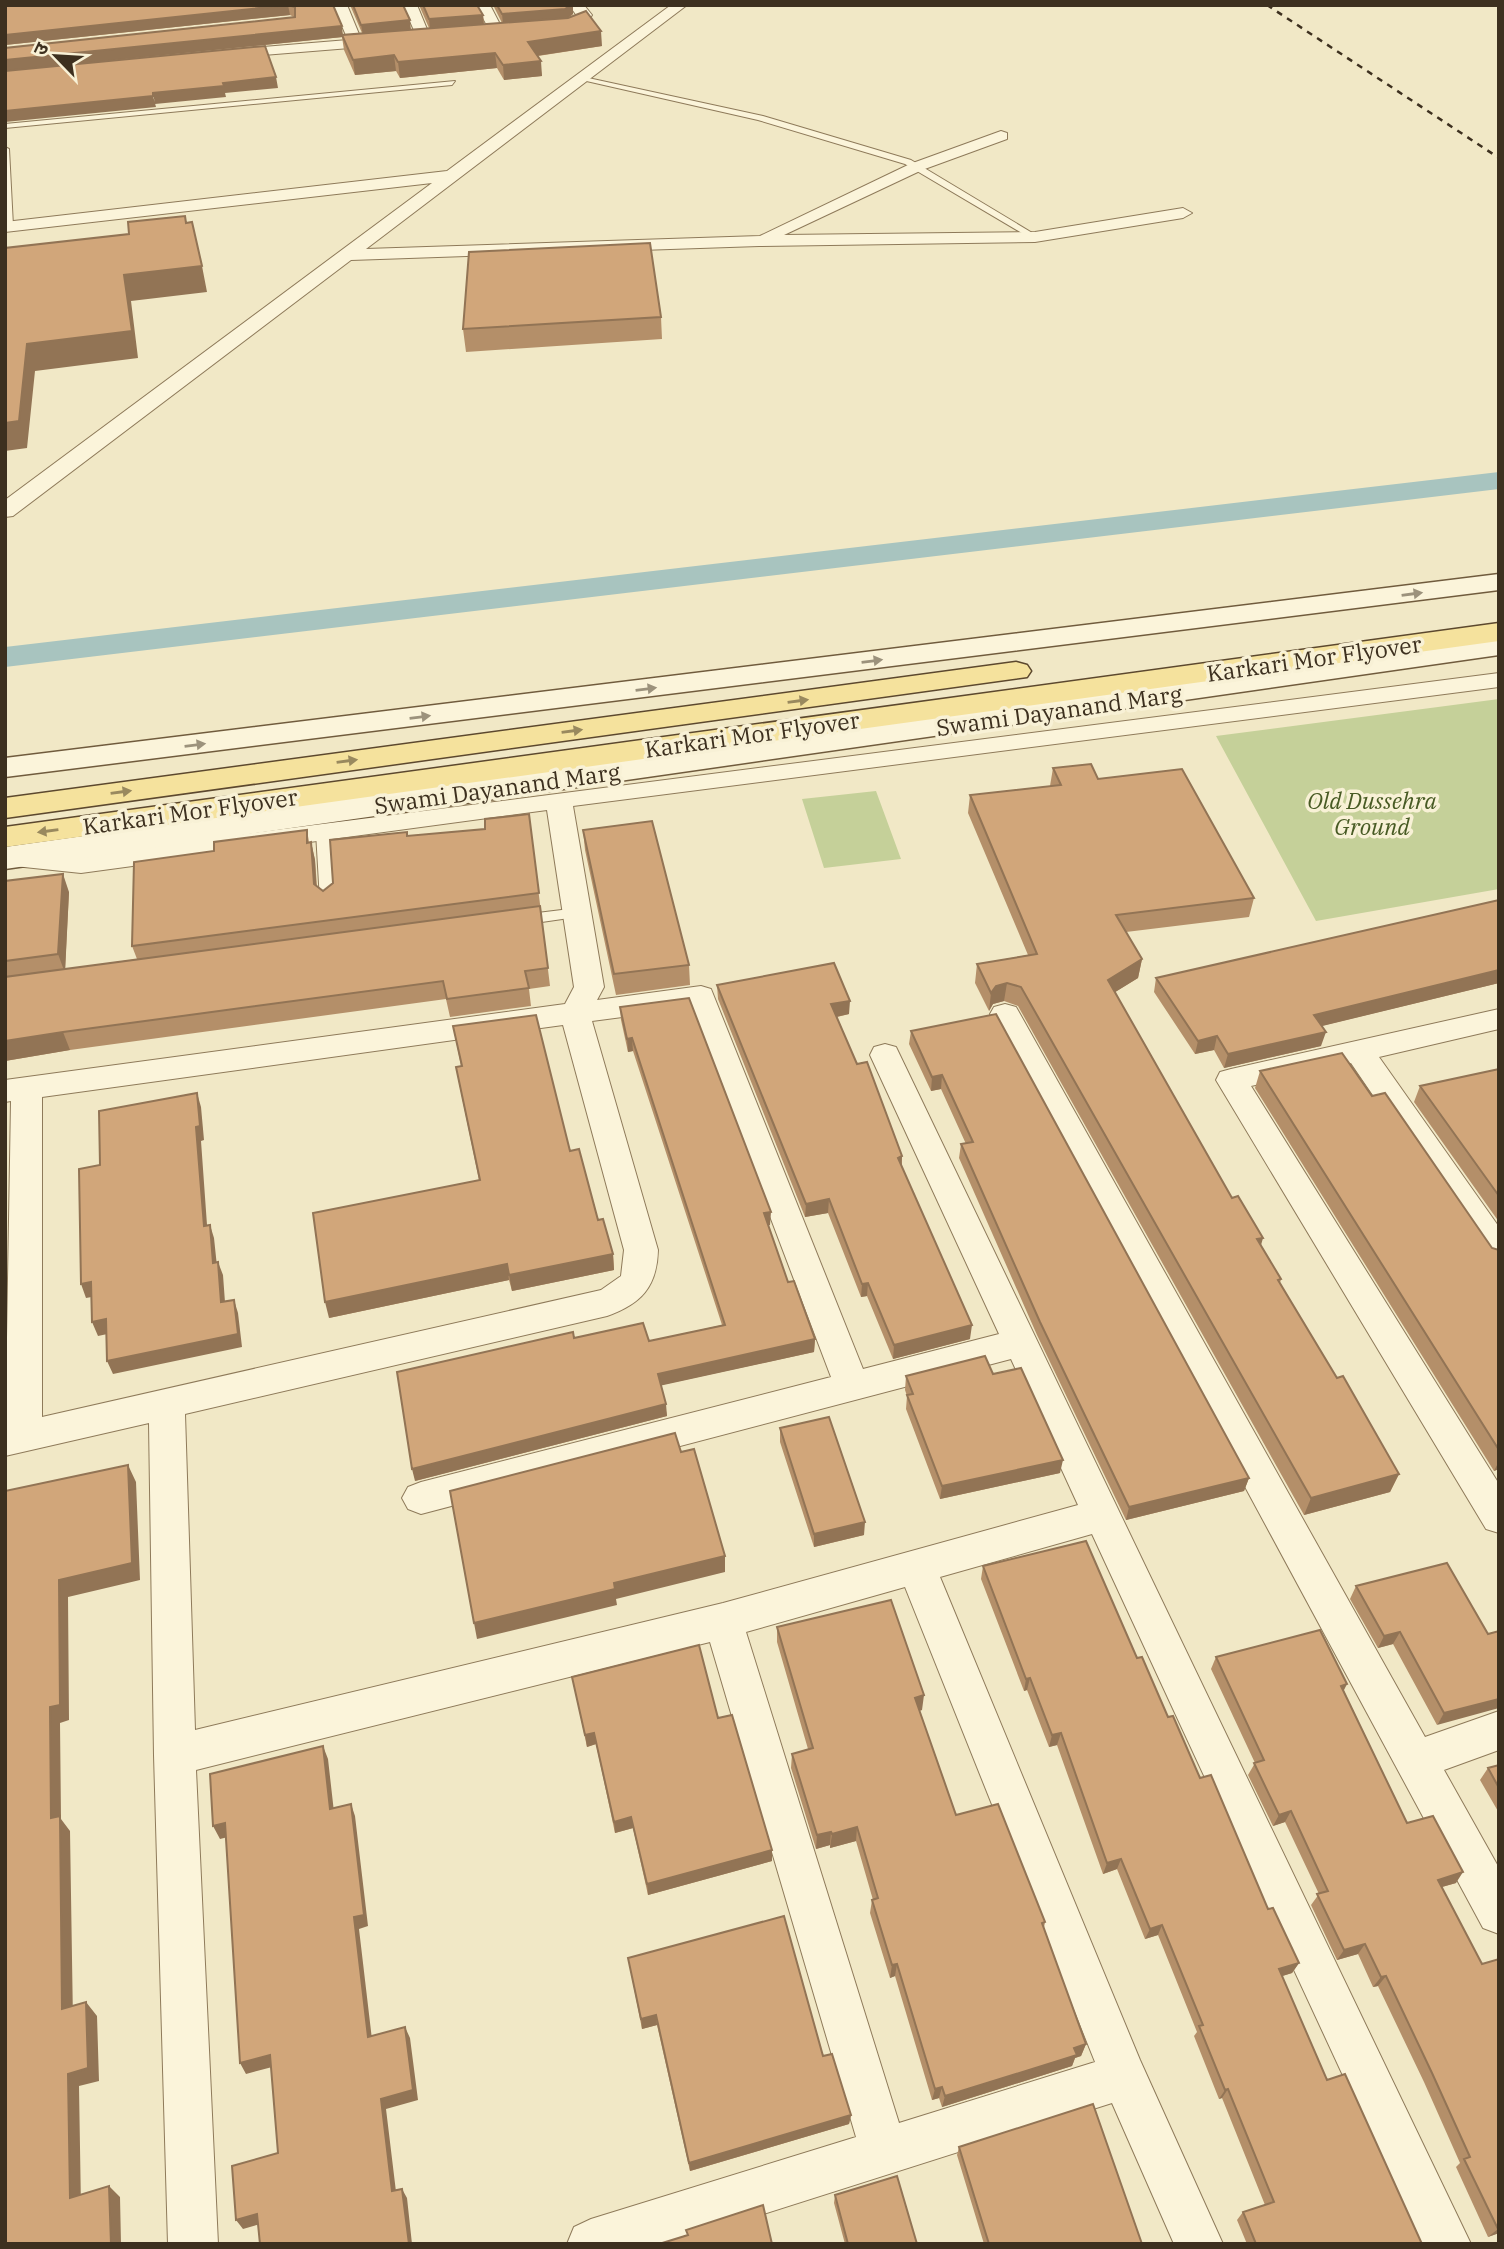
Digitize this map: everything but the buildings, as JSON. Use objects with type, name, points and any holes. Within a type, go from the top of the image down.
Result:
[{"type":"main road","points":[[5,768],[1499,582]]},
{"type":"main road","name":"Karkari Mor Flyover","points":[[5,808],[1499,606]]},
{"type":"main road","name":"Karkari Mor Flyover","points":[[5,836],[1499,632]]},
{"type":"main road","name":"Swami Dayanand Marg","points":[[5,858],[1499,646]]},
{"type":"street","points":[[340,5],[356,43]]},
{"type":"street","points":[[211,55],[293,41],[356,43],[417,39],[410,5]]},
{"type":"street","points":[[483,5],[497,32]]},
{"type":"street","points":[[533,29],[578,23],[584,15],[576,5]]},
{"type":"street","points":[[5,511],[680,5]]},
{"type":"street","points":[[758,241],[916,167],[1001,136]]},
{"type":"street","points":[[7,227],[453,175]]},
{"type":"street","points":[[347,255],[758,241],[1035,237],[1183,212]]},
{"type":"street","points":[[5,489],[38,486]]},
{"type":"street","points":[[5,858],[81,864],[1499,680]]},
{"type":"street","points":[[559,800],[589,987],[575,1013],[640,1250],[641,1274],[626,1295],[607,1302],[15,1439],[16,1088],[575,1013],[701,996],[853,1388]]},
{"type":"street","points":[[1005,1014],[1499,1912]]},
{"type":"street","points":[[1499,1019],[1231,1080],[1499,1517]]},
{"type":"street","points":[[1359,1051],[1499,1253]]},
{"type":"street","points":[[885,1055],[1447,2244]]},
{"type":"street","points":[[421,1498],[1022,1342]]},
{"type":"street","points":[[167,1405],[175,1755],[193,2244]]},
{"type":"street","points":[[175,1755],[723,1621],[1104,1514]]},
{"type":"street","points":[[916,1567],[1124,2076],[1199,2244]]},
{"type":"street","points":[[723,1621],[884,2151]]},
{"type":"street","points":[[1415,1761],[1499,1730]]},
{"type":"street","points":[[591,2244],[1124,2076]]},
{"type":"lane","points":[[582,78],[760,118],[836,139],[916,167],[1035,237]]},
{"type":"lane","points":[[5,126],[452,83]]},
{"type":"lane","points":[[5,149],[7,227]]},
{"type":"lane","points":[[323,832],[327,901]]},
{"type":"lane","points":[[510,922],[578,913]]},
{"type":"green space","name":"Old Dussehra Ground","points":[[1499,699],[1499,889],[1316,921],[1216,736]]},
{"type":"green space","points":[[876,791],[901,859],[824,868],[802,799]]},
{"type":"waterway","points":[[5,657],[1499,480]]},
{"type":"railway","points":[[1267,5],[1499,158]]}]
